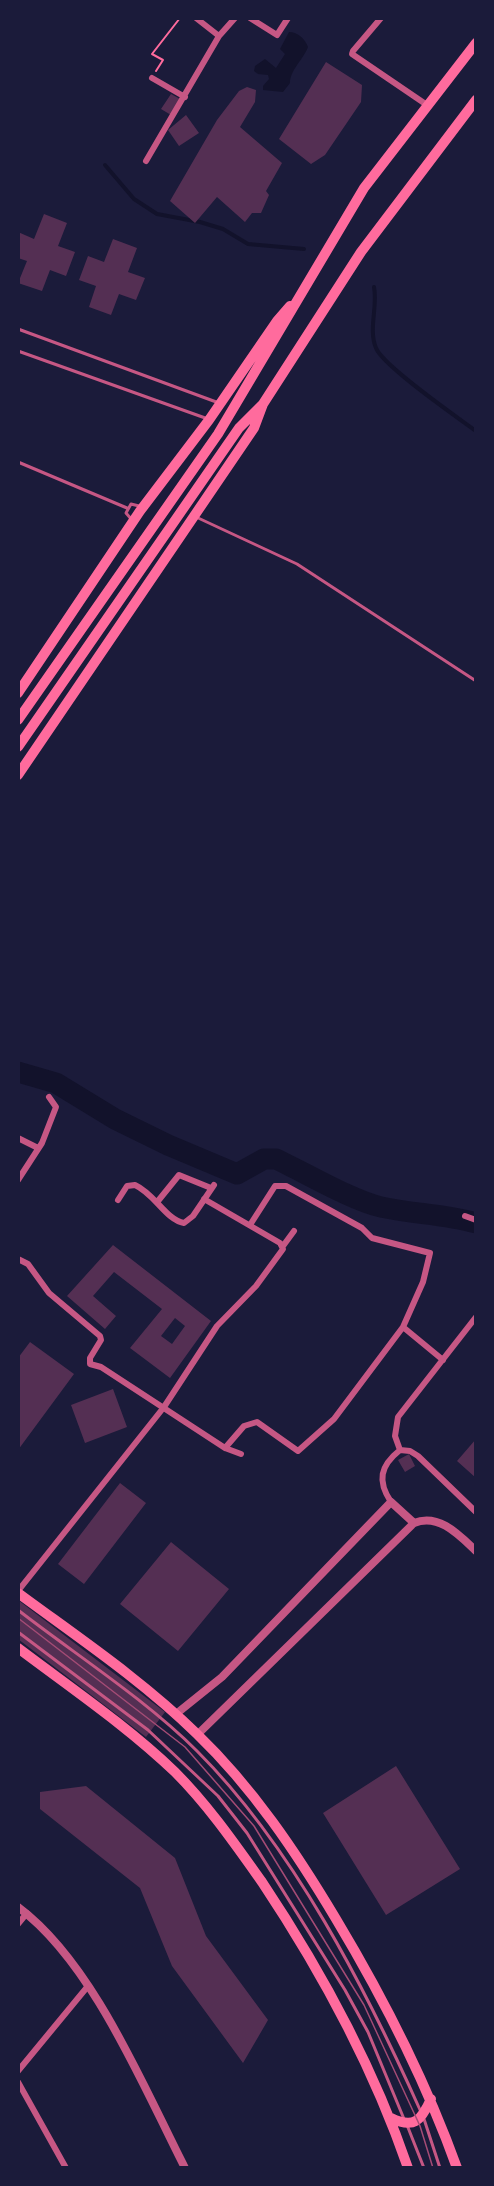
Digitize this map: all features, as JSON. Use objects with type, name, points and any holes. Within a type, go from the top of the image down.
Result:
[{"type":"main road","points":[[18,720],[218,434],[284,327],[296,300],[364,188],[476,43]]},
{"type":"main road","points":[[18,747],[230,441],[263,404],[361,252],[476,100]]},
{"type":"main road","points":[[18,693],[143,508],[209,420],[277,321],[296,300]]},
{"type":"main road","points":[[18,775],[254,428],[263,404]]},
{"type":"main road","points":[[18,1592],[176,1714],[198,1734],[255,1797],[292,1850],[392,2016],[431,2099],[457,2168]]},
{"type":"main road","points":[[18,1648],[163,1762],[214,1816],[288,1922],[320,1974],[358,2043],[391,2118],[408,2168]]},
{"type":"main road","points":[[391,2118],[407,2125],[423,2115],[431,2099]]},
{"type":"street","points":[[196,18],[219,36]]},
{"type":"street","points":[[146,160],[219,36],[235,18]]},
{"type":"street","points":[[250,18],[272,34],[277,34],[288,18]]},
{"type":"street","points":[[381,18],[352,51],[352,54],[426,105]]},
{"type":"street","points":[[152,78],[185,97]]},
{"type":"street","points":[[18,1180],[38,1148],[56,1110],[50,1096]]},
{"type":"street","points":[[18,1138],[38,1148]]},
{"type":"street","points":[[118,1200],[131,1184],[145,1190],[158,1201],[168,1215],[182,1223],[190,1219],[213,1187],[179,1175],[158,1201]]},
{"type":"street","points":[[225,1448],[244,1426],[257,1422],[298,1451],[334,1419],[403,1327],[423,1282],[430,1253],[372,1238],[362,1228],[285,1185],[275,1186],[250,1225]]},
{"type":"street","points":[[204,1199],[283,1246]]},
{"type":"street","points":[[465,1216],[476,1220]]},
{"type":"street","points":[[18,1592],[164,1407],[217,1326],[262,1280],[294,1231]]},
{"type":"street","points":[[18,1259],[28,1264],[49,1293],[100,1336],[101,1340],[90,1358],[90,1364],[101,1367],[225,1448],[241,1454]]},
{"type":"street","points":[[400,1450],[395,1436],[398,1417],[476,1317]]},
{"type":"street","points":[[403,1327],[443,1360]]},
{"type":"street","points":[[414,1523],[391,1502],[383,1490],[382,1479],[385,1466],[400,1450],[410,1450],[418,1456],[476,1512]]},
{"type":"street","points":[[176,1714],[222,1677],[391,1502]]},
{"type":"street","points":[[198,1734],[414,1523],[427,1520],[443,1524],[475,1547]]},
{"type":"street","points":[[18,1907],[70,1961],[110,2019],[185,2168]]},
{"type":"street","points":[[18,1924],[27,1914]]},
{"type":"street","points":[[18,2071],[88,1986]]},
{"type":"street","points":[[18,2082],[63,2166]]},
{"type":"lane","points":[[18,329],[220,403]]},
{"type":"lane","points":[[18,351],[209,420]]},
{"type":"lane","points":[[18,462],[127,508],[136,504],[143,508]]},
{"type":"lane","points":[[127,508],[126,513],[134,522]]},
{"type":"lane","points":[[193,516],[297,564],[476,681]]},
{"type":"lane","points":[[18,1610],[178,1733],[230,1787],[282,1855],[382,2023],[423,2115],[440,2168]]},
{"type":"lane","points":[[18,1632],[164,1744],[218,1796],[247,1833],[345,1990],[368,2032],[424,2168]]},
{"type":"path","points":[[152,78],[163,60],[152,54],[180,18]]},
{"type":"shaded area","points":[[289,32],[301,36],[308,47],[306,52],[283,92],[263,90],[263,86],[269,79],[268,75],[258,74],[254,71],[255,66],[265,59],[276,68],[285,54],[280,49]]},
{"type":"building","points":[[326,62],[362,85],[361,102],[325,155],[311,164],[279,139]]},
{"type":"building","points":[[247,87],[256,90],[255,102],[240,127],[282,163],[266,191],[269,195],[261,213],[252,213],[245,222],[217,197],[195,223],[170,201],[217,120],[239,91]]},
{"type":"building","points":[[171,94],[182,100],[171,115],[161,109]]},
{"type":"building","points":[[186,115],[199,133],[179,146],[168,130]]},
{"type":"building","points":[[44,214],[67,223],[58,246],[75,252],[66,276],[50,270],[42,291],[18,283],[27,261],[18,258],[18,232],[34,239]]},
{"type":"building","points":[[113,239],[137,248],[128,272],[145,278],[136,300],[119,294],[111,315],[89,307],[96,286],[79,280],[88,256],[104,262]]},
{"type":"building","points":[[113,1245],[211,1321],[170,1378],[130,1348],[162,1309],[114,1272],[93,1296],[116,1316],[105,1329],[67,1296]],"holes":[[[175,1318],[185,1326],[172,1344],[161,1336]]]},
{"type":"building","points":[[30,1342],[74,1374],[18,1450],[18,1358]]},
{"type":"building","points":[[113,1389],[127,1427],[85,1443],[71,1405]]},
{"type":"building","points":[[476,1439],[476,1478],[457,1461]]},
{"type":"building","points":[[409,1454],[415,1466],[405,1472],[398,1460]]},
{"type":"building","points":[[120,1483],[146,1503],[84,1584],[58,1564]]},
{"type":"building","points":[[171,1542],[229,1589],[178,1651],[120,1604]]},
{"type":"building","points":[[18,1600],[165,1712],[146,1737],[18,1639]]},
{"type":"building","points":[[396,1766],[460,1869],[386,1915],[323,1813]]},
{"type":"building","points":[[86,1786],[175,1858],[206,1936],[268,2020],[243,2063],[172,1966],[140,1888],[40,1809],[40,1792]]},
{"type":"waterway","points":[[105,165],[134,199],[157,214],[223,229],[248,244],[304,249]]},
{"type":"waterway","points":[[374,287],[373,333],[376,348],[392,367],[476,431]]},
{"type":"waterway","points":[[18,1072],[56,1083],[115,1119],[168,1145],[237,1174],[264,1159],[276,1159],[342,1192],[381,1207],[476,1223]]},
{"type":"tram line","points":[[18,1618],[185,1747],[254,1826],[364,2005],[420,2126],[433,2168]]}]
